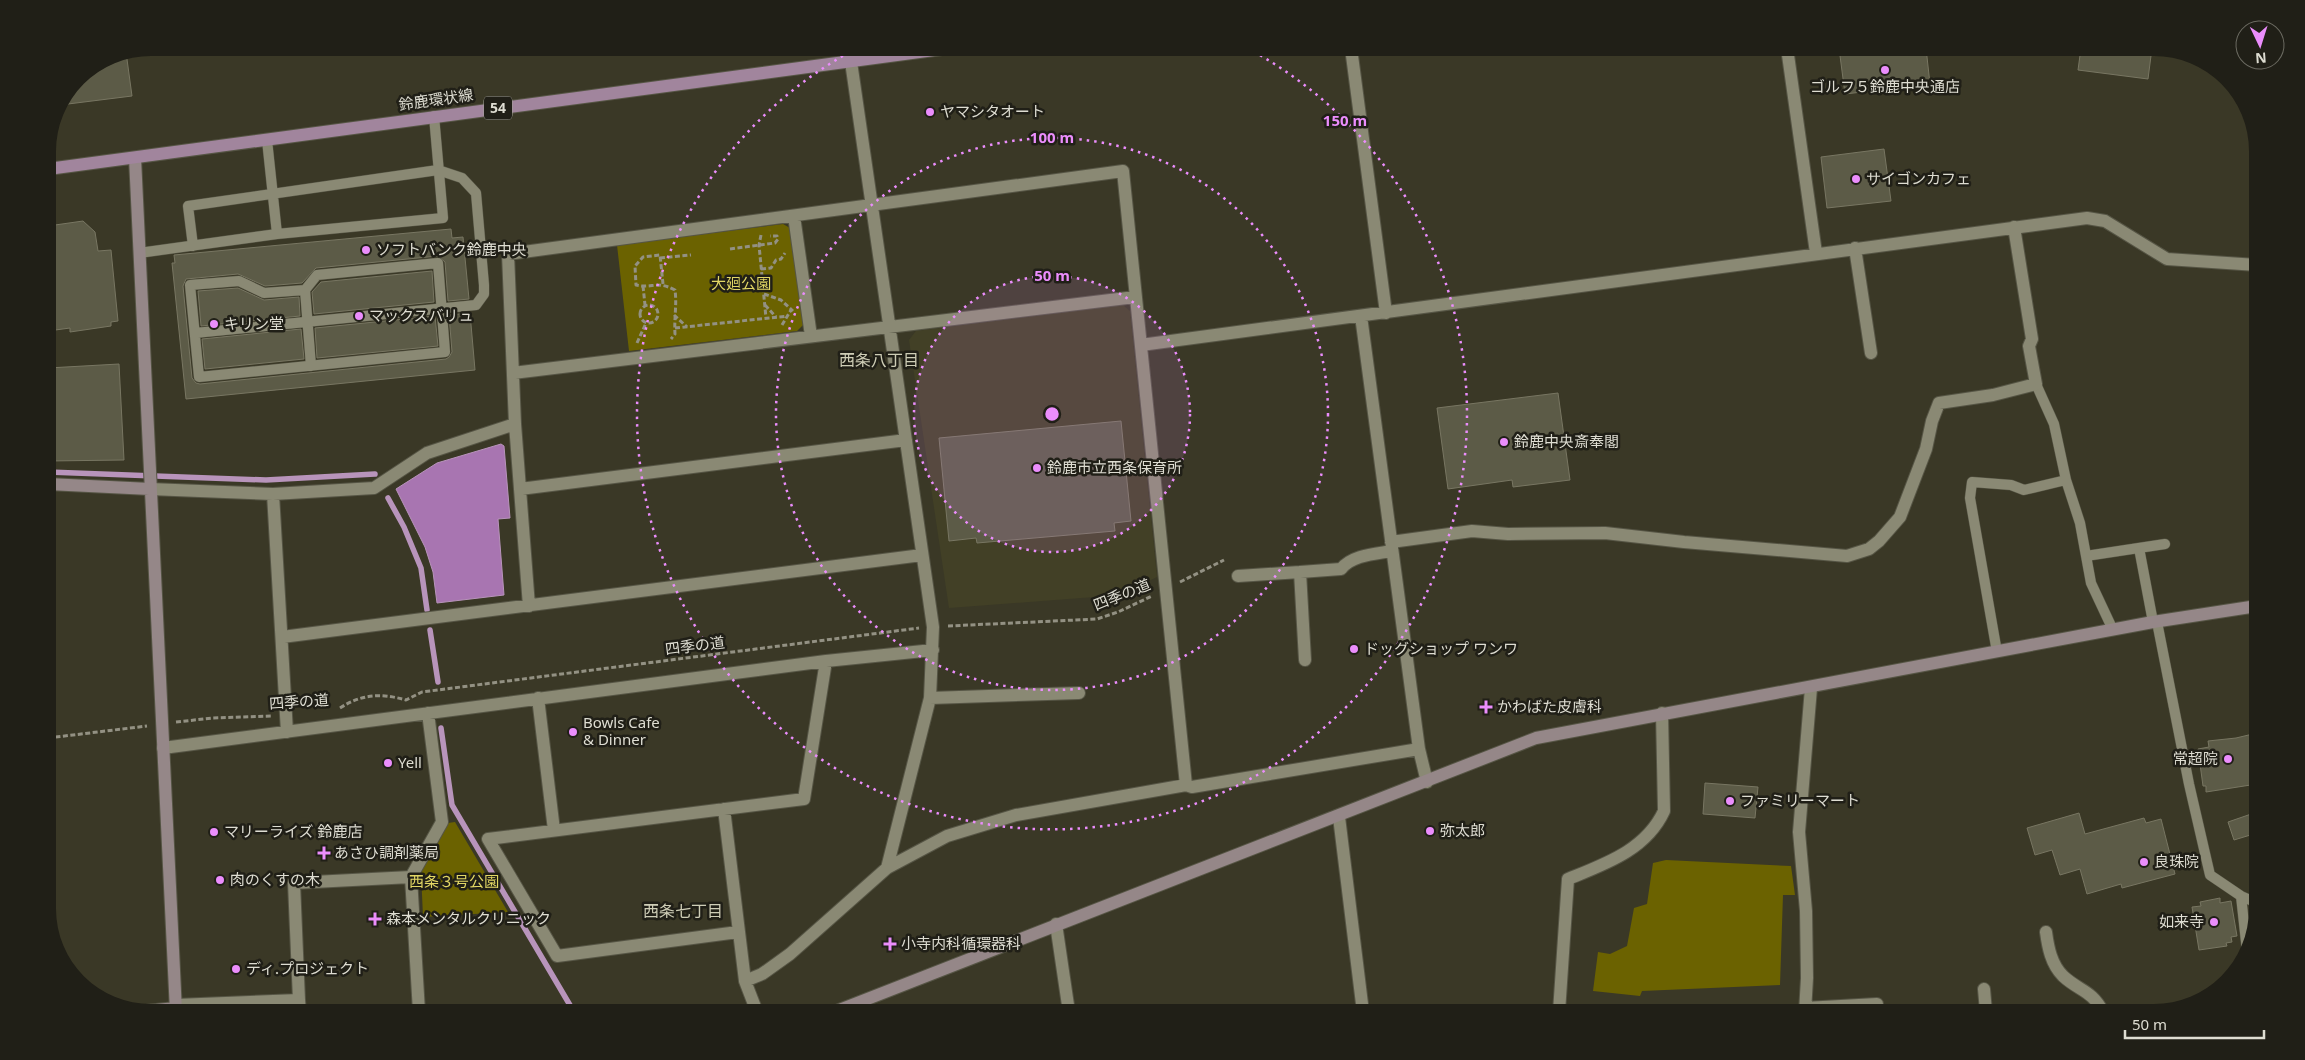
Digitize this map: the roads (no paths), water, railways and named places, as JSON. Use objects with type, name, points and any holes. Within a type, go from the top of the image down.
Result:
[{"type":"main road","name":"鈴鹿環状線","points":[[56,168],[888,56]]},
{"type":"street","points":[[850,56],[933,627],[930,698],[888,868]]},
{"type":"street","points":[[1352,56],[1386,313]]},
{"type":"street","points":[[1788,56],[1816,253]]},
{"type":"street","points":[[135,158],[176,1004]]},
{"type":"street","points":[[529,606],[515,424],[508,254],[1123,171],[1186,785]]},
{"type":"street","points":[[794,216],[811,336]]},
{"type":"street","points":[[1141,345],[2086,218],[2106,221],[2167,259],[2249,264]]},
{"type":"street","points":[[1238,576],[1341,570],[1346,563],[1355,558],[1391,546],[1472,531],[1517,534],[1605,533],[1847,556],[1868,549],[1879,541],[1900,516],[1926,449],[1932,420],[1939,403],[2036,384],[2029,346],[2032,340],[2014,227]]},
{"type":"street","points":[[1855,248],[1871,353]]},
{"type":"street","points":[[514,373],[1135,297]]},
{"type":"street","points":[[1361,316],[1419,749],[1427,782]]},
{"type":"street","points":[[56,484],[273,494],[374,488],[426,453],[515,424]]},
{"type":"street","points":[[520,489],[906,440]]},
{"type":"street","points":[[273,494],[287,732]]},
{"type":"street","points":[[282,637],[922,555]]},
{"type":"street","points":[[1300,572],[1305,660]]},
{"type":"street","points":[[854,1004],[1056,924],[1339,817],[1536,738],[1662,713],[1811,688],[2155,622],[2249,607]]},
{"type":"street","points":[[164,748],[826,661],[932,650]]},
{"type":"street","points":[[738,932],[557,956],[488,839],[804,799],[826,661]]},
{"type":"street","points":[[1805,1004],[1806,911],[1799,832],[1811,688]]},
{"type":"street","points":[[930,698],[1079,693]]},
{"type":"street","points":[[538,698],[554,830]]},
{"type":"street","points":[[419,1004],[411,877],[442,822],[428,713]]},
{"type":"street","points":[[1560,1004],[1568,879],[1628,852],[1645,839],[1664,811],[1662,713]]},
{"type":"street","points":[[745,981],[762,974],[790,954],[888,868],[947,836],[1016,815],[1186,785],[1192,787],[1419,749]]},
{"type":"street","points":[[724,809],[745,981],[754,1004]]},
{"type":"street","points":[[1339,817],[1362,1004]]},
{"type":"street","points":[[300,1004],[294,883],[411,877]]},
{"type":"street","points":[[1056,924],[1068,1004]]},
{"type":"street","points":[[2046,932],[2054,964],[2063,976],[2089,992],[2099,1004]]},
{"type":"street","points":[[1984,989],[1985,1004]]},
{"type":"lane","points":[[139,253],[277,234],[443,218],[434,116]]},
{"type":"lane","points":[[267,140],[277,234]]},
{"type":"lane","points":[[193,246],[188,206],[438,170],[462,178],[476,193],[484,285],[484,294],[476,305],[194,333]]},
{"type":"lane","points":[[305,290],[264,294],[238,281],[190,285],[199,377],[311,366],[445,352],[438,263],[317,275],[305,290],[311,366]]},
{"type":"lane","points":[[2036,384],[2054,424],[2066,480],[2080,523],[2091,583],[2113,630]]},
{"type":"lane","points":[[1997,652],[1970,498],[1972,482],[2011,485],[2024,490],[2066,480]]},
{"type":"lane","points":[[2086,556],[2164,544]]},
{"type":"lane","points":[[2139,548],[2210,875],[2249,900]]},
{"type":"lane","points":[[2241,896],[2245,934]]},
{"type":"waterway","points":[[56,472],[266,480],[375,474]]},
{"type":"waterway","points":[[388,498],[404,527],[421,568],[427,610]]},
{"type":"waterway","points":[[430,630],[438,682]]},
{"type":"waterway","points":[[441,728],[452,805],[569,1004]]},
{"type":"place","name":"ゴルフ５鈴鹿中央通店","points":[[1885,70]]},
{"type":"place","name":"ヤマシタオート","points":[[930,112]]},
{"type":"place","name":"サイゴンカフェ","points":[[1856,179]]},
{"type":"place","name":"ソフトバンク鈴鹿中央","points":[[366,250]]},
{"type":"place","name":"マックスバリュ","points":[[359,316]]},
{"type":"place","name":"キリン堂","points":[[214,324]]},
{"type":"place","name":"鈴鹿中央斎奉閣","points":[[1504,442]]},
{"type":"place","name":"鈴鹿市立西条保育所","points":[[1037,468]]},
{"type":"place","name":"ドッグショップ ワンワ","points":[[1354,649]]},
{"type":"place","name":"かわばた皮膚科","points":[[1486,707]]},
{"type":"place","name":"Bowls Cafe & Dinner","points":[[573,732]]},
{"type":"place","name":"常超院","points":[[2228,759]]},
{"type":"place","name":"Yell","points":[[388,763]]},
{"type":"place","name":"ファミリーマート","points":[[1730,801]]},
{"type":"place","name":"弥太郎","points":[[1430,831]]},
{"type":"place","name":"マリーライズ 鈴鹿店","points":[[214,832]]},
{"type":"place","name":"あさひ調剤薬局","points":[[324,853]]},
{"type":"place","name":"良珠院","points":[[2144,862]]},
{"type":"place","name":"肉のくすの木","points":[[220,880]]},
{"type":"place","name":"森本メンタルクリニック","points":[[375,919]]},
{"type":"place","name":"如来寺","points":[[2214,922]]},
{"type":"place","name":"小寺内科循環器科","points":[[890,944]]},
{"type":"place","name":"ディ.プロジェクト","points":[[236,969]]},
{"type":"district","name":"西条八丁目","points":[[879,360]]},
{"type":"district","name":"西条七丁目","points":[[683,911]]},
{"type":"park label","name":"大廻公園","points":[[741,284]]},
{"type":"park label","name":"西条３号公園","points":[[454,882]]}]
